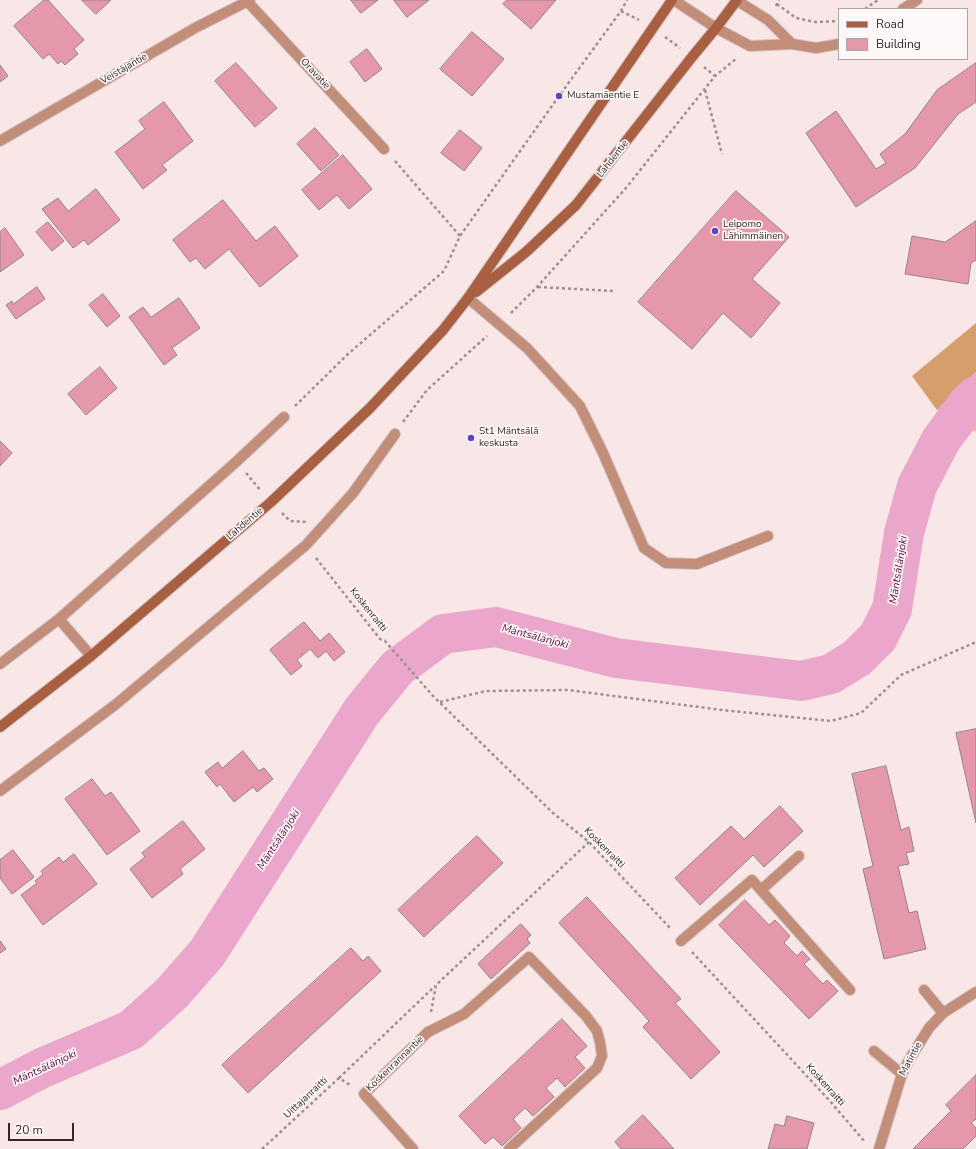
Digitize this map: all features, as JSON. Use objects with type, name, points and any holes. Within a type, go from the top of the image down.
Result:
[{"type":"main road","name":"Lahdentie","points":[[0,727],[91,656],[271,502],[370,408],[443,330],[468,298],[673,0]]},
{"type":"main road","name":"Lahdentie","points":[[468,298],[526,252],[576,205],[716,28],[736,0]]},
{"type":"street","points":[[673,0],[716,28],[750,46],[792,44],[816,48],[838,44]]},
{"type":"street","points":[[736,0],[768,20],[792,44]]},
{"type":"street","points":[[905,8],[917,0]]},
{"type":"street","name":"Veistäjäntie","points":[[0,141],[195,28],[248,1]]},
{"type":"street","name":"Oravatie","points":[[248,1],[384,149]]},
{"type":"street","points":[[468,298],[527,348],[580,406],[603,453],[644,548],[666,563],[697,564],[768,536]]},
{"type":"street","points":[[0,664],[59,619],[236,462],[284,417]]},
{"type":"street","points":[[0,791],[115,705],[306,545],[353,493],[395,434]]},
{"type":"street","points":[[59,619],[91,656]]},
{"type":"street","points":[[761,890],[799,856]]},
{"type":"street","points":[[681,941],[752,880],[850,990]]},
{"type":"street","name":"Koskenrannantie","points":[[414,1149],[364,1094],[428,1032],[464,1014],[528,957],[586,1016],[597,1031],[602,1056],[597,1068],[509,1149]]},
{"type":"street","points":[[924,990],[943,1013]]},
{"type":"street","name":"Matintie","points":[[879,1149],[902,1074],[929,1028],[943,1013],[976,992]]},
{"type":"street","points":[[874,1051],[902,1074]]},
{"type":"path","points":[[284,417],[348,354],[444,271],[460,236],[559,96],[622,11],[627,0]]},
{"type":"path","points":[[768,20],[779,0]]},
{"type":"path","points":[[866,8],[878,0]]},
{"type":"path","points":[[777,4],[796,18],[815,22],[838,21]]},
{"type":"path","points":[[622,11],[653,28],[715,76]]},
{"type":"path","points":[[395,434],[427,390],[500,324],[537,287],[626,188],[715,76],[750,46]]},
{"type":"path","points":[[704,90],[722,154]]},
{"type":"path","points":[[384,149],[460,236]]},
{"type":"path","points":[[537,287],[613,291]]},
{"type":"path","name":"Koskenraitti","points":[[306,545],[380,639],[385,641],[433,696],[553,813],[589,842],[829,1100],[866,1144]]},
{"type":"path","points":[[439,702],[486,691],[568,690],[722,710],[831,721],[861,713],[901,675],[976,642]]},
{"type":"path","points":[[339,1078],[589,842]]},
{"type":"path","points":[[428,1032],[436,985]]},
{"type":"path","name":"Uittajanraitti","points":[[262,1149],[339,1078],[364,1094]]},
{"type":"shaded area","points":[[976,323],[976,372],[937,410],[912,376]]},
{"type":"shaded area","points":[[976,372],[976,411],[965,428],[937,410]]},
{"type":"shaded area","points":[[976,411],[976,432],[965,428]]},
{"type":"building","points":[[44,0],[48,0],[84,40],[74,49],[78,54],[65,65],[61,61],[58,64],[49,54],[43,59],[14,26]]},
{"type":"building","points":[[82,0],[111,0],[96,14]]},
{"type":"building","points":[[351,0],[378,0],[361,13]]},
{"type":"building","points":[[394,0],[429,0],[407,17]]},
{"type":"building","points":[[507,0],[556,0],[531,29],[503,4]]},
{"type":"building","points":[[472,32],[504,59],[472,96],[440,69]]},
{"type":"building","points":[[367,49],[382,69],[365,82],[350,62]]},
{"type":"building","points":[[236,63],[277,108],[255,127],[215,81]]},
{"type":"building","points":[[976,63],[976,102],[958,114],[915,168],[856,207],[806,133],[836,111],[876,169],[886,163],[880,154],[905,134],[937,90]]},
{"type":"building","points":[[0,65],[8,76],[0,82]]},
{"type":"building","points":[[164,102],[193,141],[162,165],[167,170],[143,189],[115,152],[145,129],[139,121]]},
{"type":"building","points":[[315,128],[339,155],[321,171],[297,144]]},
{"type":"building","points":[[460,130],[482,148],[464,171],[441,153]]},
{"type":"building","points":[[343,155],[372,189],[349,209],[337,195],[319,210],[302,190]]},
{"type":"building","points":[[96,189],[120,220],[88,245],[84,240],[73,248],[42,209],[58,198],[68,211]]},
{"type":"building","points":[[736,191],[789,237],[752,279],[780,303],[751,338],[723,313],[692,349],[638,302]]},
{"type":"building","points":[[223,200],[256,241],[275,226],[298,256],[260,287],[229,249],[205,269],[196,258],[190,262],[173,240]]},
{"type":"building","points":[[976,221],[976,260],[971,263],[968,284],[905,274],[912,236],[945,242]]},
{"type":"building","points":[[48,222],[64,241],[52,251],[36,232]]},
{"type":"building","points":[[5,228],[24,255],[0,272],[0,232]]},
{"type":"building","points":[[37,287],[45,299],[16,319],[6,305],[12,301],[13,304]]},
{"type":"building","points":[[103,294],[120,316],[107,327],[89,305]]},
{"type":"building","points":[[179,298],[200,328],[172,348],[177,355],[164,365],[129,317],[143,307],[151,317]]},
{"type":"building","points":[[100,367],[117,388],[86,415],[68,394]]},
{"type":"building","points":[[0,441],[12,453],[0,466]]},
{"type":"building","points":[[304,622],[320,641],[329,633],[345,652],[334,661],[326,651],[318,658],[310,649],[297,660],[302,666],[291,675],[270,650]]},
{"type":"building","points":[[976,729],[976,823],[956,733]]},
{"type":"building","points":[[243,751],[259,771],[264,768],[273,779],[257,792],[253,787],[234,802],[220,784],[217,787],[205,772],[218,762],[222,768]]},
{"type":"building","points":[[886,766],[901,830],[909,827],[914,851],[906,853],[909,864],[898,866],[909,913],[917,911],[926,949],[884,959],[863,869],[873,866],[852,774]]},
{"type":"building","points":[[92,779],[105,796],[111,792],[140,831],[107,855],[65,799]]},
{"type":"building","points":[[780,806],[803,831],[764,867],[753,855],[700,905],[675,878],[731,826],[744,839]]},
{"type":"building","points":[[183,821],[205,849],[180,869],[183,874],[152,898],[130,869],[145,857],[142,853]]},
{"type":"building","points":[[477,836],[503,863],[424,937],[398,910]]},
{"type":"building","points":[[13,850],[34,877],[12,894],[0,878],[0,860]]},
{"type":"building","points":[[74,854],[97,884],[43,925],[21,895],[37,883],[35,881],[43,874],[41,871],[59,857],[63,862]]},
{"type":"building","points":[[587,897],[681,999],[675,1003],[720,1052],[691,1079],[643,1027],[649,1021],[559,923]]},
{"type":"building","points":[[745,900],[769,925],[775,920],[790,936],[784,943],[797,956],[802,951],[810,959],[804,964],[823,984],[827,980],[838,991],[809,1019],[719,925]]},
{"type":"building","points":[[521,924],[531,935],[527,939],[530,943],[491,979],[478,964]]},
{"type":"building","points":[[0,941],[6,949],[0,953]]},
{"type":"building","points":[[351,948],[363,961],[368,956],[381,971],[248,1093],[222,1065]]},
{"type":"building","points":[[562,1019],[587,1046],[575,1057],[585,1068],[565,1087],[557,1078],[546,1088],[554,1097],[533,1116],[525,1108],[513,1119],[521,1128],[502,1146],[493,1137],[485,1144],[459,1116]]},
{"type":"building","points":[[976,1075],[976,1119],[971,1123],[976,1128],[976,1136],[963,1149],[913,1149],[951,1111],[946,1105]]},
{"type":"building","points":[[643,1115],[674,1149],[621,1149],[615,1142]]},
{"type":"building","points":[[787,1116],[814,1123],[807,1149],[768,1149],[775,1124],[784,1126]]},
{"type":"waterway","name":"Mäntsälänjoki","points":[[0,1090],[42,1068],[131,1030],[172,993],[207,953],[362,711],[397,668],[443,634],[496,627],[616,658],[801,681],[831,674],[857,658],[878,637],[892,609],[904,533],[917,486],[941,440],[966,406],[976,396]]},
{"type":"place","name":"Mustamäentie E","points":[[559,96]]},
{"type":"place","name":"Leipomo Lähimmäinen","points":[[715,231]]},
{"type":"place","name":"St1 Mäntsälä keskusta","points":[[471,438]]}]
